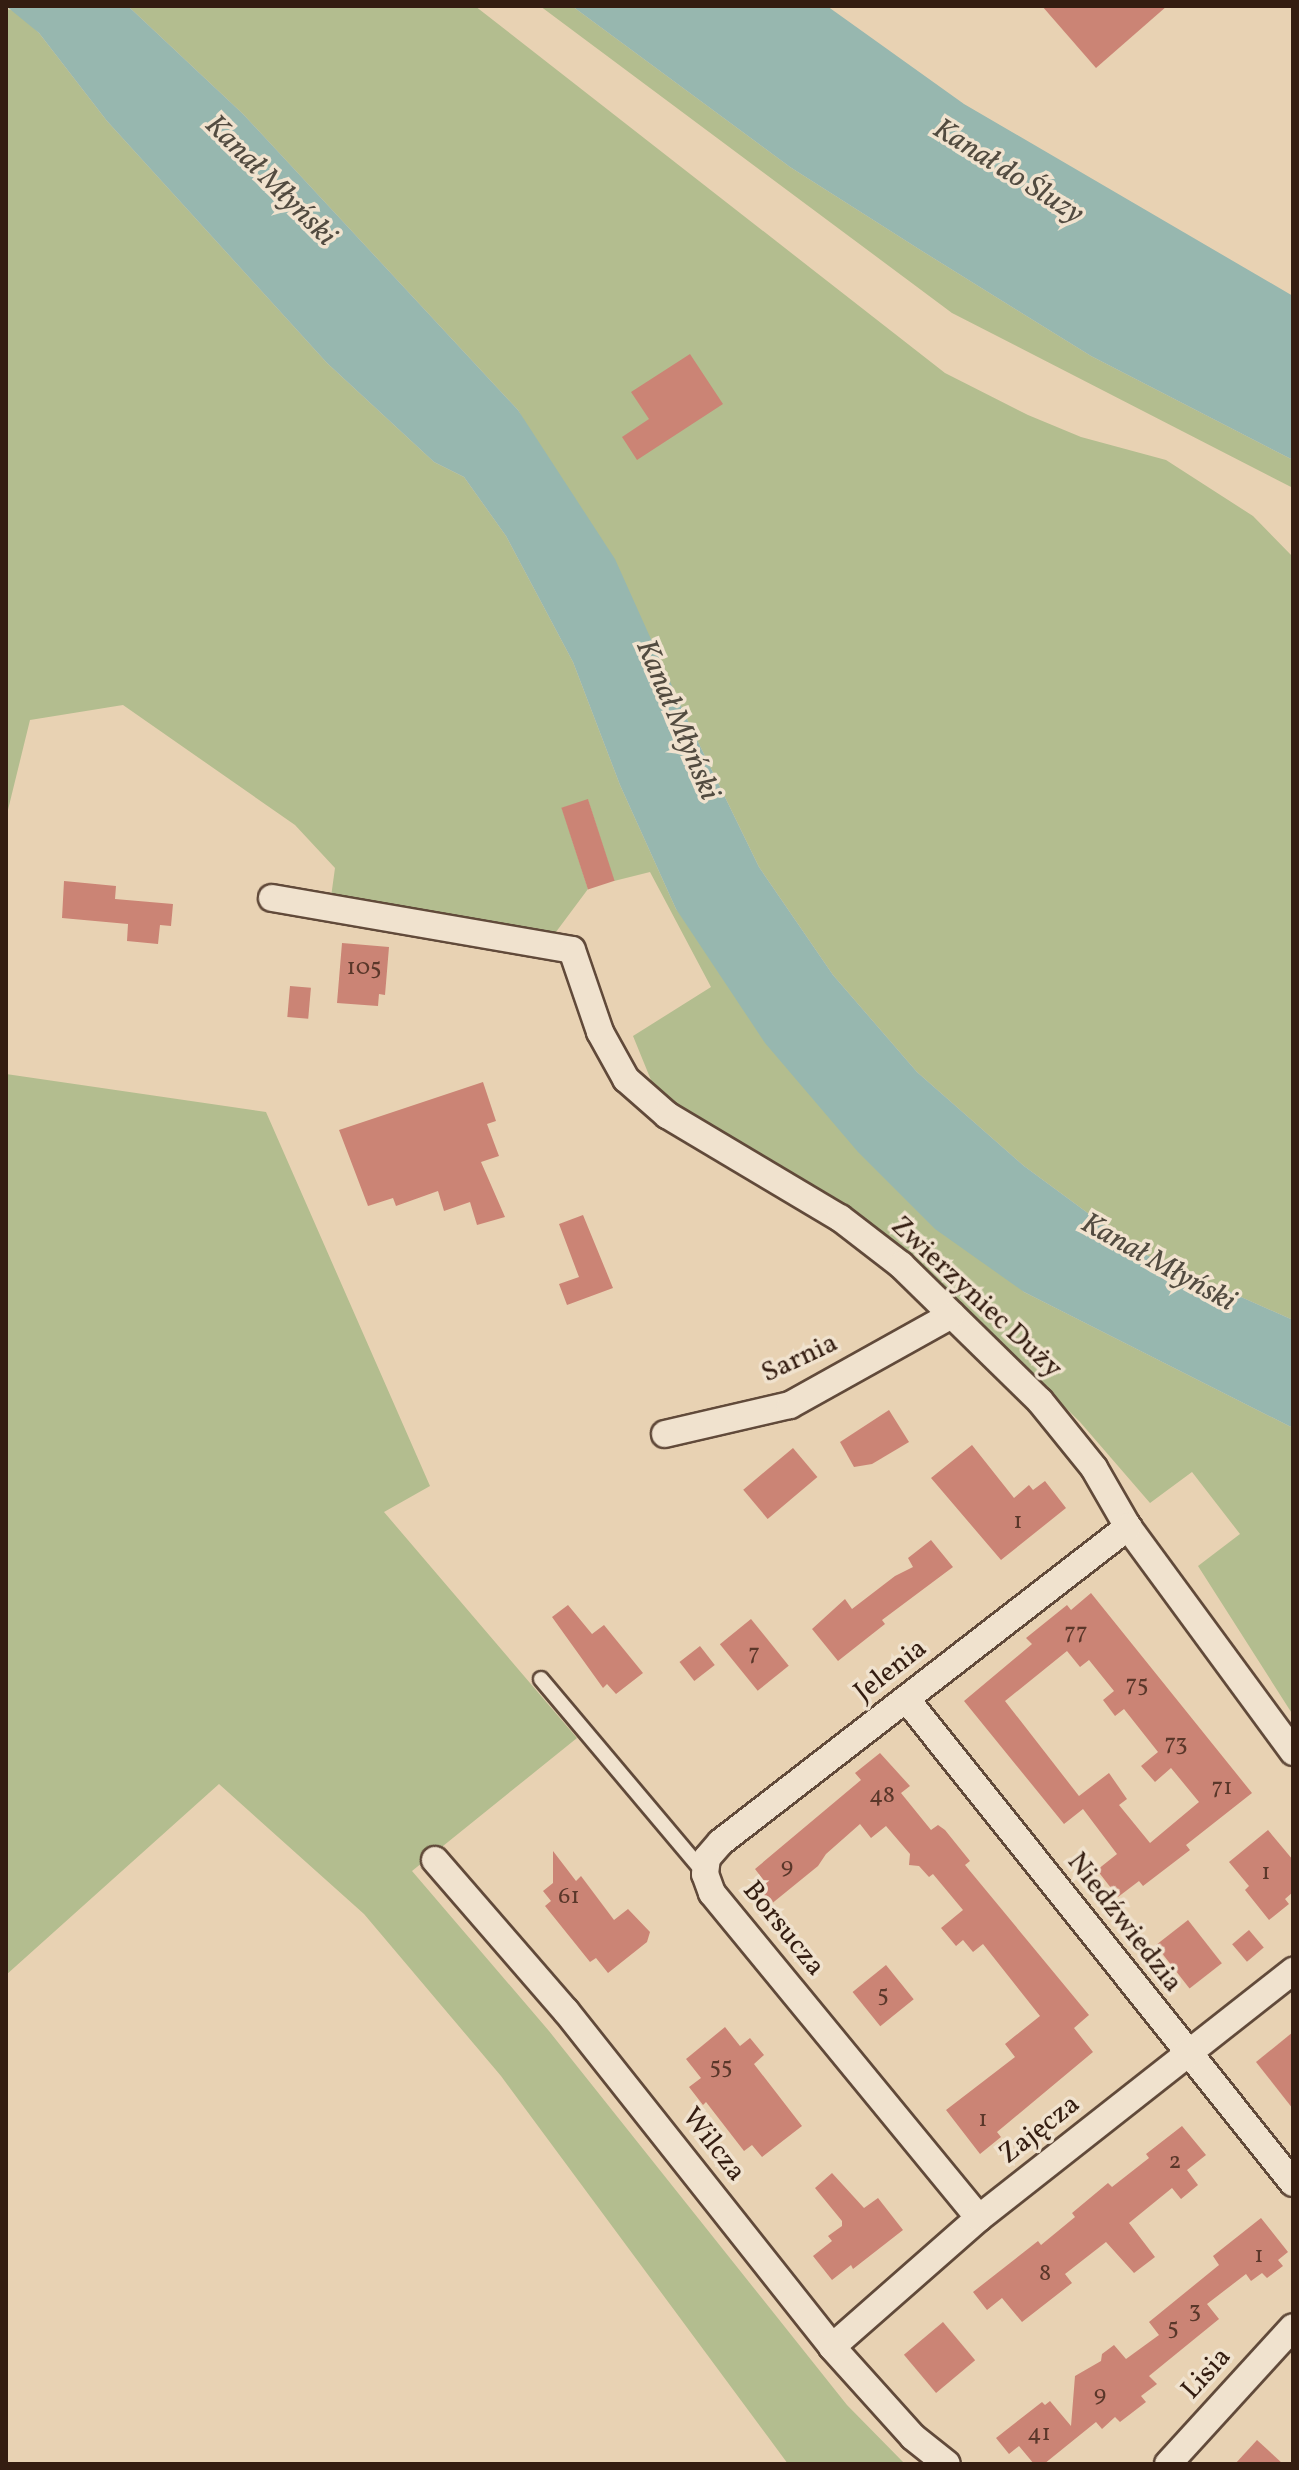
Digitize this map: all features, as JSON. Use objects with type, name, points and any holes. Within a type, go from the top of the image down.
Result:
[{"type":"street","name":"Zwierzyniec Duży","points":[[272,898],[572,950],[600,1032],[626,1079],[667,1115],[840,1218],[901,1265],[1040,1401],[1094,1468],[1128,1527],[1293,1752]]},
{"type":"street","name":"Sarnia","points":[[665,1434],[790,1405],[952,1315]]},
{"type":"street","name":"Jelenia","points":[[705,1874],[707,1858],[721,1842],[1128,1527]]},
{"type":"street","name":"Niedźwiedzia","points":[[907,1700],[1293,2183]]},
{"type":"street","name":"Wilcza","points":[[435,1860],[566,2011],[832,2347],[913,2437],[947,2464]]},
{"type":"street","name":"Borsucza","points":[[705,1874],[712,1893],[979,2218]]},
{"type":"street","name":"Zajęcza","points":[[832,2347],[979,2218],[1293,1971]]},
{"type":"street","name":"Lisia","points":[[1168,2464],[1293,2327]]},
{"type":"lane","name":"Borsucza","points":[[541,1679],[705,1874]]},
{"type":"green space","points":[[128,6],[475,6],[945,373],[1028,415],[1081,437],[1166,460],[1253,516],[1293,557],[1293,1320],[1142,1253],[1024,1166],[917,1072],[833,975],[759,867],[686,717],[518,410],[243,114]]},
{"type":"green space","points":[[540,6],[572,6],[790,167],[922,251],[1091,356],[1293,460],[1293,488],[952,313]]},
{"type":"green space","points":[[6,9],[16,11],[39,33],[107,121],[327,363],[434,462],[464,477],[506,536],[573,662],[620,785],[676,909],[1024,1292],[1293,1428],[1293,1715],[1198,1566],[1240,1534],[1192,1472],[1150,1503],[1080,1422],[916,1259],[804,1181],[714,1131],[653,1085],[633,1036],[711,987],[650,872],[614,881],[588,800],[562,808],[588,889],[553,936],[331,897],[335,868],[295,825],[123,705],[30,720],[6,818]]},
{"type":"green space","points":[[6,1074],[266,1112],[430,1486],[384,1512],[577,1738],[412,1871],[549,2031],[847,2405],[905,2464],[788,2464],[501,2076],[364,1914],[219,1784],[6,1975]]},
{"type":"water","name":"Kanał Młyński","points":[[6,6],[128,6],[243,114],[518,410],[615,559],[686,717],[759,867],[833,975],[917,1072],[1024,1166],[1142,1253],[1293,1320],[1293,1428],[1024,1292],[935,1229],[858,1152],[765,1043],[676,909],[620,785],[573,662],[506,536],[464,477],[434,462],[327,363],[107,121],[39,33]]},
{"type":"water","name":"Kanał do Śluzy","points":[[572,6],[827,6],[964,104],[1293,296],[1293,460],[1091,356],[922,251],[790,167]]},
{"type":"building","points":[[1042,6],[1167,6],[1096,68]]},
{"type":"building","points":[[690,354],[723,404],[637,460],[622,437],[649,419],[631,392]]},
{"type":"building","points":[[588,799],[615,881],[588,889],[561,808]]},
{"type":"building","points":[[64,881],[116,886],[115,899],[173,904],[171,926],[160,925],[158,944],[127,941],[128,924],[62,918]]},
{"type":"building","points":[[342,943],[389,947],[385,995],[379,994],[378,1006],[337,1003]]},
{"type":"building","points":[[290,986],[311,988],[308,1019],[287,1017]]},
{"type":"building","points":[[483,1082],[496,1121],[487,1124],[499,1156],[481,1162],[505,1217],[477,1225],[470,1202],[444,1211],[438,1191],[396,1206],[393,1198],[368,1206],[339,1130]]},
{"type":"building","points":[[583,1215],[613,1288],[567,1305],[559,1284],[579,1277],[559,1224]]},
{"type":"building","points":[[889,1410],[909,1442],[872,1464],[854,1467],[840,1442]]},
{"type":"building","points":[[972,1445],[1014,1498],[1029,1485],[1033,1490],[1045,1481],[1066,1508],[1001,1560],[931,1478]]},
{"type":"building","points":[[793,1448],[817,1477],[768,1519],[743,1490]]},
{"type":"building","points":[[931,1540],[953,1567],[882,1620],[885,1624],[838,1661],[812,1629],[845,1599],[852,1609],[895,1576],[913,1567],[908,1558]]},
{"type":"building","points":[[1091,1593],[1252,1793],[1186,1845],[1190,1850],[1143,1886],[1139,1881],[1118,1897],[1097,1870],[1117,1854],[1083,1809],[1064,1824],[964,1701],[1032,1644],[1026,1638],[1067,1605],[1071,1610]],"holes":[[[1067,1651],[1080,1667],[1089,1660],[1114,1691],[1103,1700],[1115,1716],[1124,1709],[1158,1752],[1141,1766],[1155,1782],[1171,1768],[1199,1802],[1150,1843],[1119,1805],[1127,1799],[1109,1773],[1079,1796],[1005,1701]]]},
{"type":"building","points":[[568,1605],[592,1634],[604,1625],[643,1673],[616,1694],[607,1684],[603,1688],[552,1617]]},
{"type":"building","points":[[751,1619],[789,1666],[758,1691],[720,1644]]},
{"type":"building","points":[[700,1646],[715,1665],[694,1681],[680,1662]]},
{"type":"building","points":[[880,1753],[910,1786],[901,1793],[931,1830],[938,1825],[945,1830],[970,1861],[965,1865],[1089,2015],[1074,2028],[1093,2052],[997,2132],[1001,2137],[980,2154],[946,2110],[1015,2057],[1005,2044],[1040,2016],[983,1944],[973,1952],[963,1940],[956,1946],[941,1928],[963,1910],[933,1874],[929,1877],[919,1866],[909,1865],[910,1854],[886,1826],[871,1838],[860,1824],[826,1854],[818,1866],[770,1905],[757,1888],[765,1882],[755,1869],[861,1780],[855,1773]]},
{"type":"building","points":[[1268,1830],[1293,1860],[1293,1892],[1285,1899],[1289,1904],[1269,1920],[1245,1890],[1249,1886],[1229,1862]]},
{"type":"building","points":[[553,1851],[576,1881],[581,1876],[614,1920],[628,1909],[650,1932],[647,1942],[608,1973],[596,1958],[590,1962],[545,1906],[551,1901],[543,1891],[553,1883]]},
{"type":"building","points":[[1188,1920],[1222,1963],[1190,1989],[1156,1945]]},
{"type":"building","points":[[1249,1930],[1264,1948],[1247,1962],[1232,1944]]},
{"type":"building","points":[[886,1965],[914,1999],[880,2026],[853,1992]]},
{"type":"building","points":[[725,2027],[740,2046],[750,2038],[764,2055],[754,2064],[802,2126],[762,2157],[752,2145],[744,2151],[706,2102],[703,2105],[689,2087],[701,2078],[686,2059]]},
{"type":"building","points":[[1293,2032],[1293,2109],[1256,2062]]},
{"type":"building","points":[[1182,2126],[1206,2155],[1187,2170],[1198,2185],[1181,2199],[1172,2188],[1129,2223],[1155,2257],[1134,2273],[1106,2242],[1065,2274],[1072,2283],[1022,2322],[1002,2298],[987,2310],[973,2292],[1038,2241],[1041,2245],[1075,2217],[1072,2213],[1108,2183],[1112,2187],[1149,2158],[1146,2154]]},
{"type":"building","points":[[832,2173],[864,2208],[878,2198],[903,2230],[853,2269],[851,2265],[832,2280],[813,2256],[832,2241],[828,2236],[842,2226],[842,2221],[815,2188]]},
{"type":"building","points":[[1261,2218],[1288,2252],[1278,2260],[1283,2266],[1267,2278],[1262,2273],[1251,2281],[1246,2274],[1207,2304],[1219,2319],[1149,2376],[1157,2384],[1141,2396],[1146,2402],[1120,2422],[1115,2417],[1102,2429],[1096,2422],[1044,2464],[1034,2464],[1019,2446],[1009,2454],[996,2438],[1042,2402],[1045,2405],[1050,2401],[1071,2426],[1075,2376],[1101,2361],[1102,2354],[1114,2345],[1126,2359],[1159,2335],[1149,2322],[1219,2265],[1213,2256]]},
{"type":"building","points":[[943,2322],[975,2360],[936,2393],[904,2355]]},
{"type":"building","points":[[1257,2440],[1283,2464],[1235,2464]]}]
